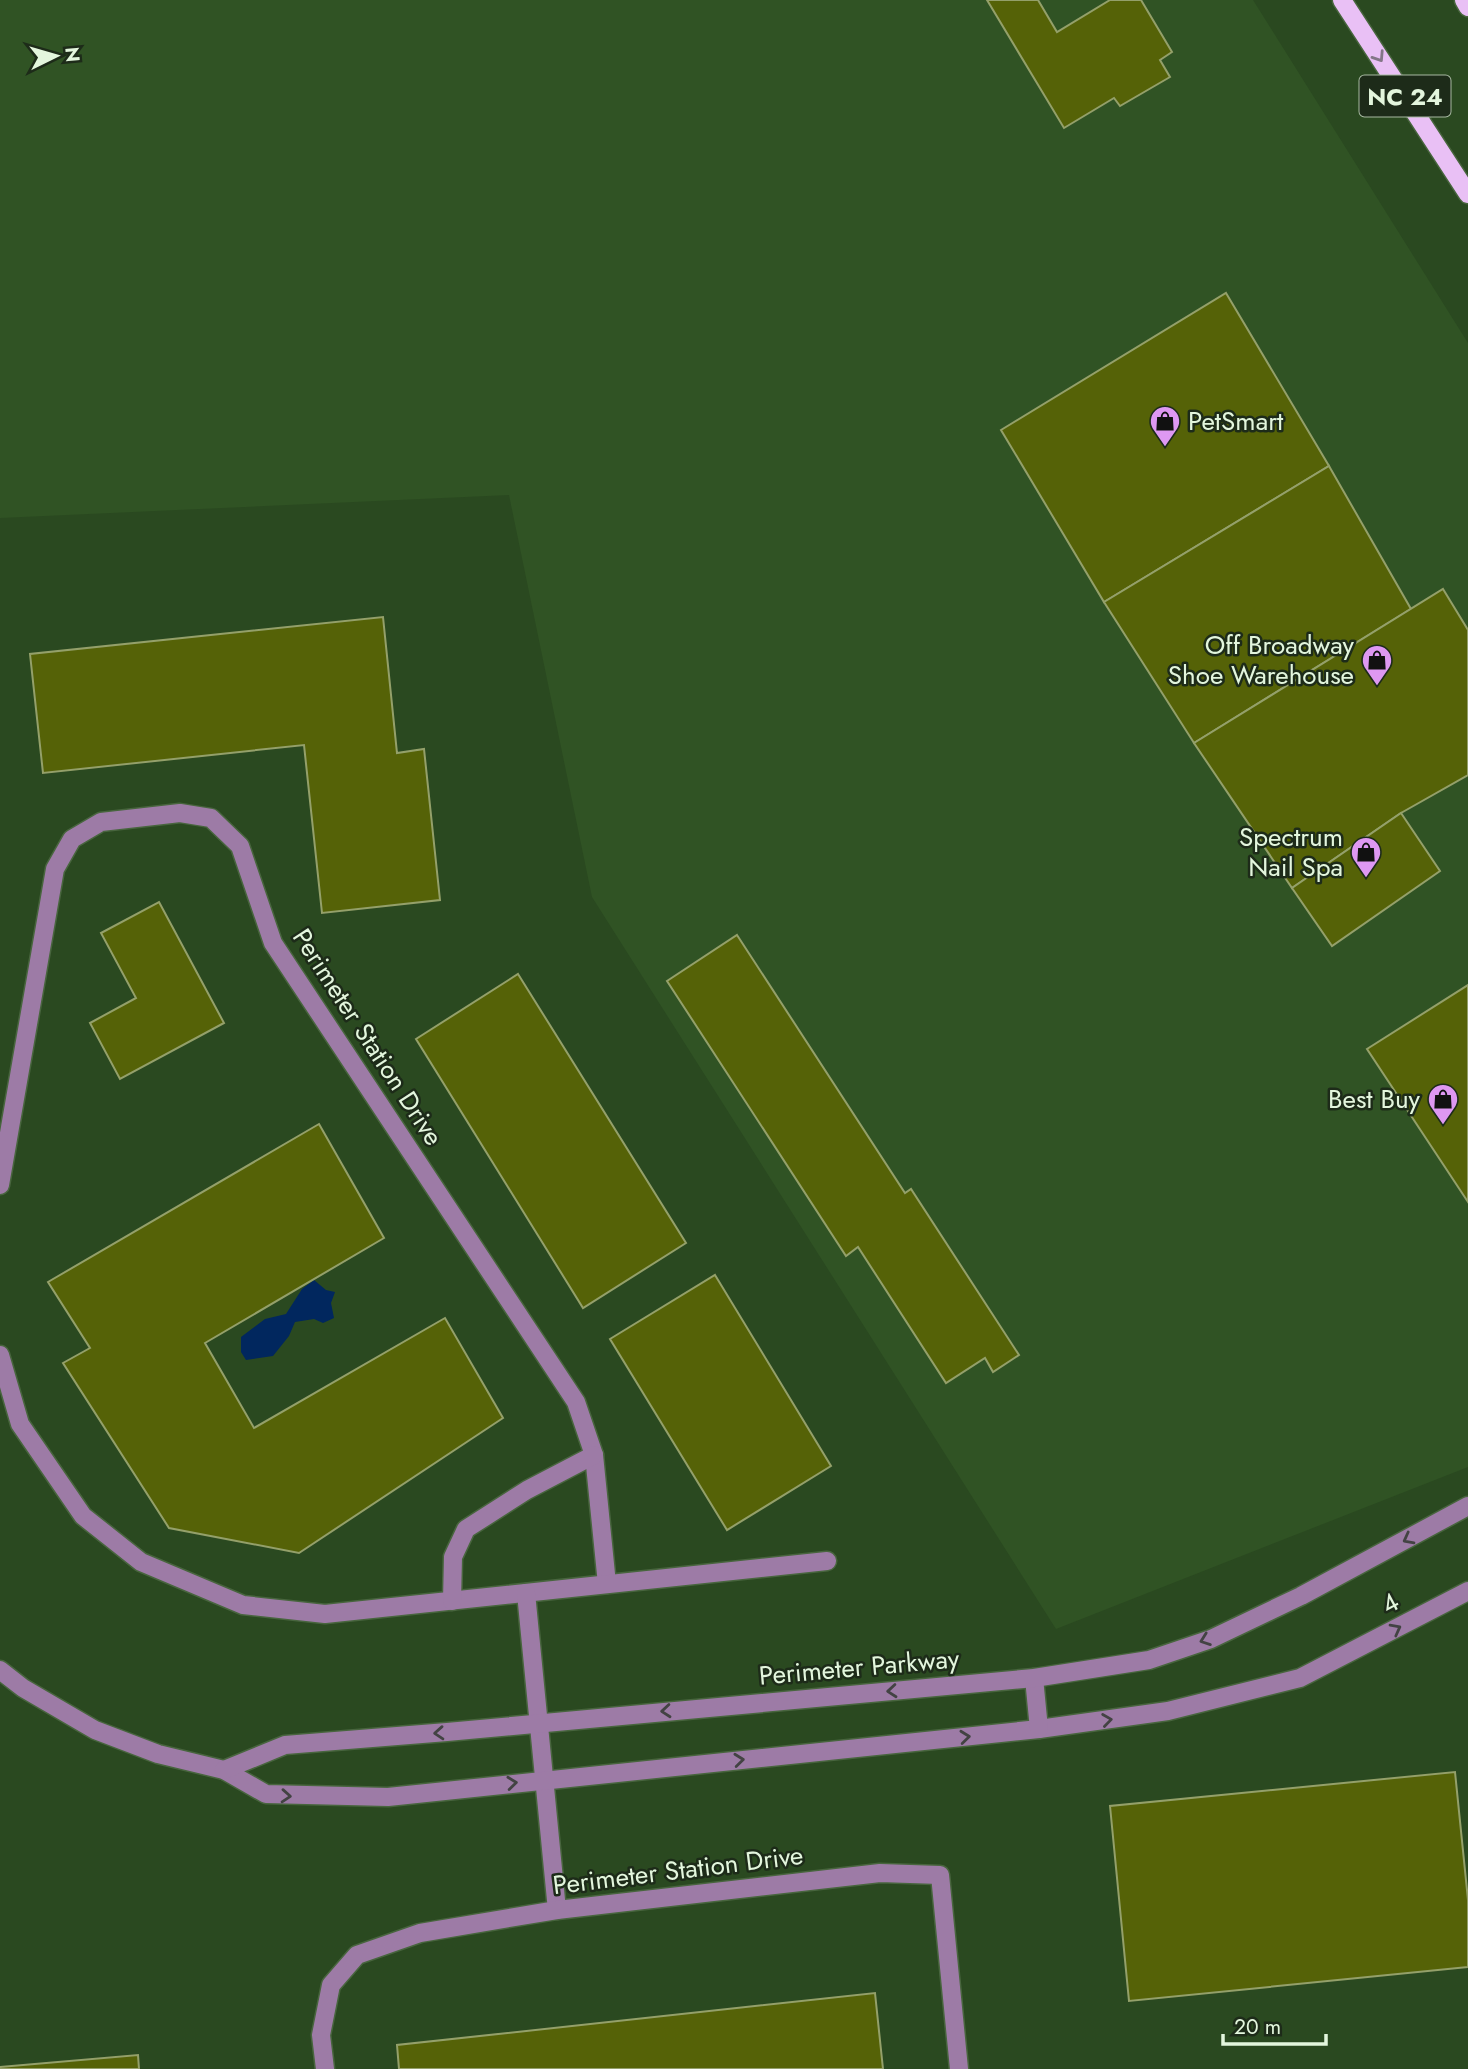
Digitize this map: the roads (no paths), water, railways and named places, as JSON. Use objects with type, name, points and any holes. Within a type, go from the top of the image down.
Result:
[{"type":"main road","name":"NC 24","points":[[1342,0],[1468,194]]},
{"type":"main road","points":[[1464,0],[1468,7]]},
{"type":"street","name":"Perimeter Station Drive","points":[[0,1185],[55,869],[72,839],[101,822],[180,813],[211,818],[240,846],[273,943],[576,1402],[594,1455],[607,1584]]},
{"type":"street","points":[[0,1355],[20,1424],[83,1516],[141,1562],[243,1605],[325,1614],[827,1561]]},
{"type":"street","points":[[452,1601],[453,1556],[467,1529],[527,1490],[594,1455]]},
{"type":"street","name":"Perimeter Parkway","points":[[224,1770],[285,1745],[1034,1678],[1149,1660],[1211,1639],[1301,1596],[1468,1506]]},
{"type":"street","name":"4","points":[[1039,1729],[1168,1711],[1300,1678],[1336,1662],[1468,1591]]},
{"type":"street","points":[[526,1593],[537,1723],[558,1910]]},
{"type":"street","points":[[0,1670],[23,1688],[96,1731],[158,1754],[224,1770],[266,1794],[294,1797],[388,1797],[1039,1729],[1034,1678]]},
{"type":"street","name":"Perimeter Station Drive","points":[[325,2069],[321,2035],[331,1985],[357,1955],[420,1933],[558,1910],[880,1874],[940,1875],[959,2069]]},
{"type":"water","points":[[314,1280],[326,1290],[335,1292],[331,1303],[334,1318],[323,1323],[314,1319],[295,1322],[289,1336],[273,1356],[246,1360],[241,1352],[241,1337],[265,1319],[286,1314],[302,1289]]},
{"type":"place","name":"PetSmart","points":[[1165,448]]},
{"type":"place","name":"Off Broadway Shoe Warehouse","points":[[1377,687]]},
{"type":"place","name":"Spectrum Nail Spa","points":[[1366,879]]},
{"type":"place","name":"Best Buy","points":[[1443,1126]]}]
